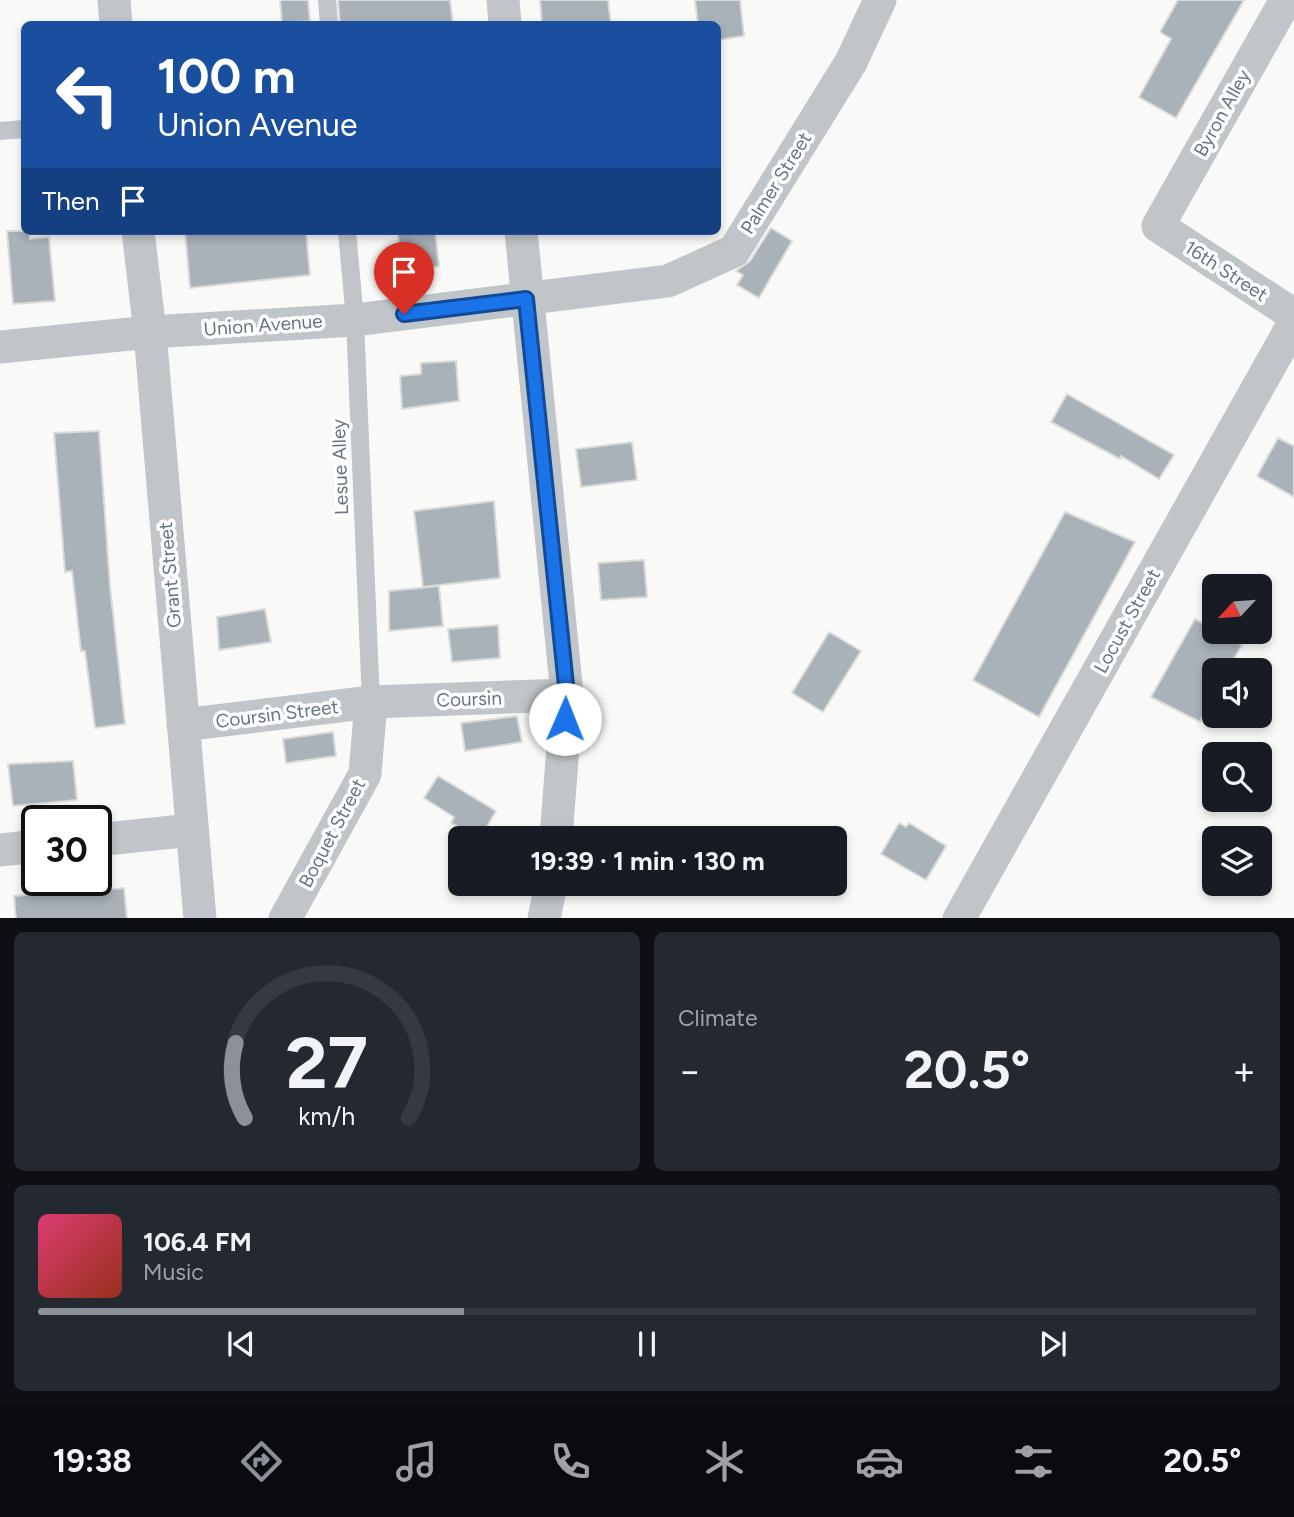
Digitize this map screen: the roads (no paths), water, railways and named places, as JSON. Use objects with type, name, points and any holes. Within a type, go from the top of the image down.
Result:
[{"type":"street","points":[[114,0],[116,21]]},
{"type":"street","points":[[503,0],[505,21]]},
{"type":"street","name":"Palmer Street","points":[[526,299],[668,281],[734,251],[851,62],[880,0]]},
{"type":"street","name":"Byron Alley","points":[[1158,226],[1286,0]]},
{"type":"street","name":"16th Street","points":[[1158,226],[1294,315]]},
{"type":"street","name":"Grant Street","points":[[138,235],[150,332],[200,918]]},
{"type":"street","points":[[521,235],[567,695],[557,826]]},
{"type":"street","name":"Union Avenue","points":[[0,347],[150,332],[355,320],[526,299]]},
{"type":"street","name":"Locust Street","points":[[960,918],[1294,323]]},
{"type":"street","name":"Coursin","points":[[371,702],[567,695]]},
{"type":"street","name":"Coursin Street","points":[[183,725],[371,702]]},
{"type":"street","name":"Boquet Street","points":[[286,918],[365,774],[371,702]]},
{"type":"street","points":[[112,838],[192,830]]},
{"type":"street","points":[[0,850],[21,848]]},
{"type":"street","points":[[544,918],[549,896]]},
{"type":"lane","points":[[327,0],[329,21]]},
{"type":"lane","points":[[0,131],[21,129]]},
{"type":"lane","name":"Lesue Alley","points":[[347,235],[355,320],[371,702]]}]
